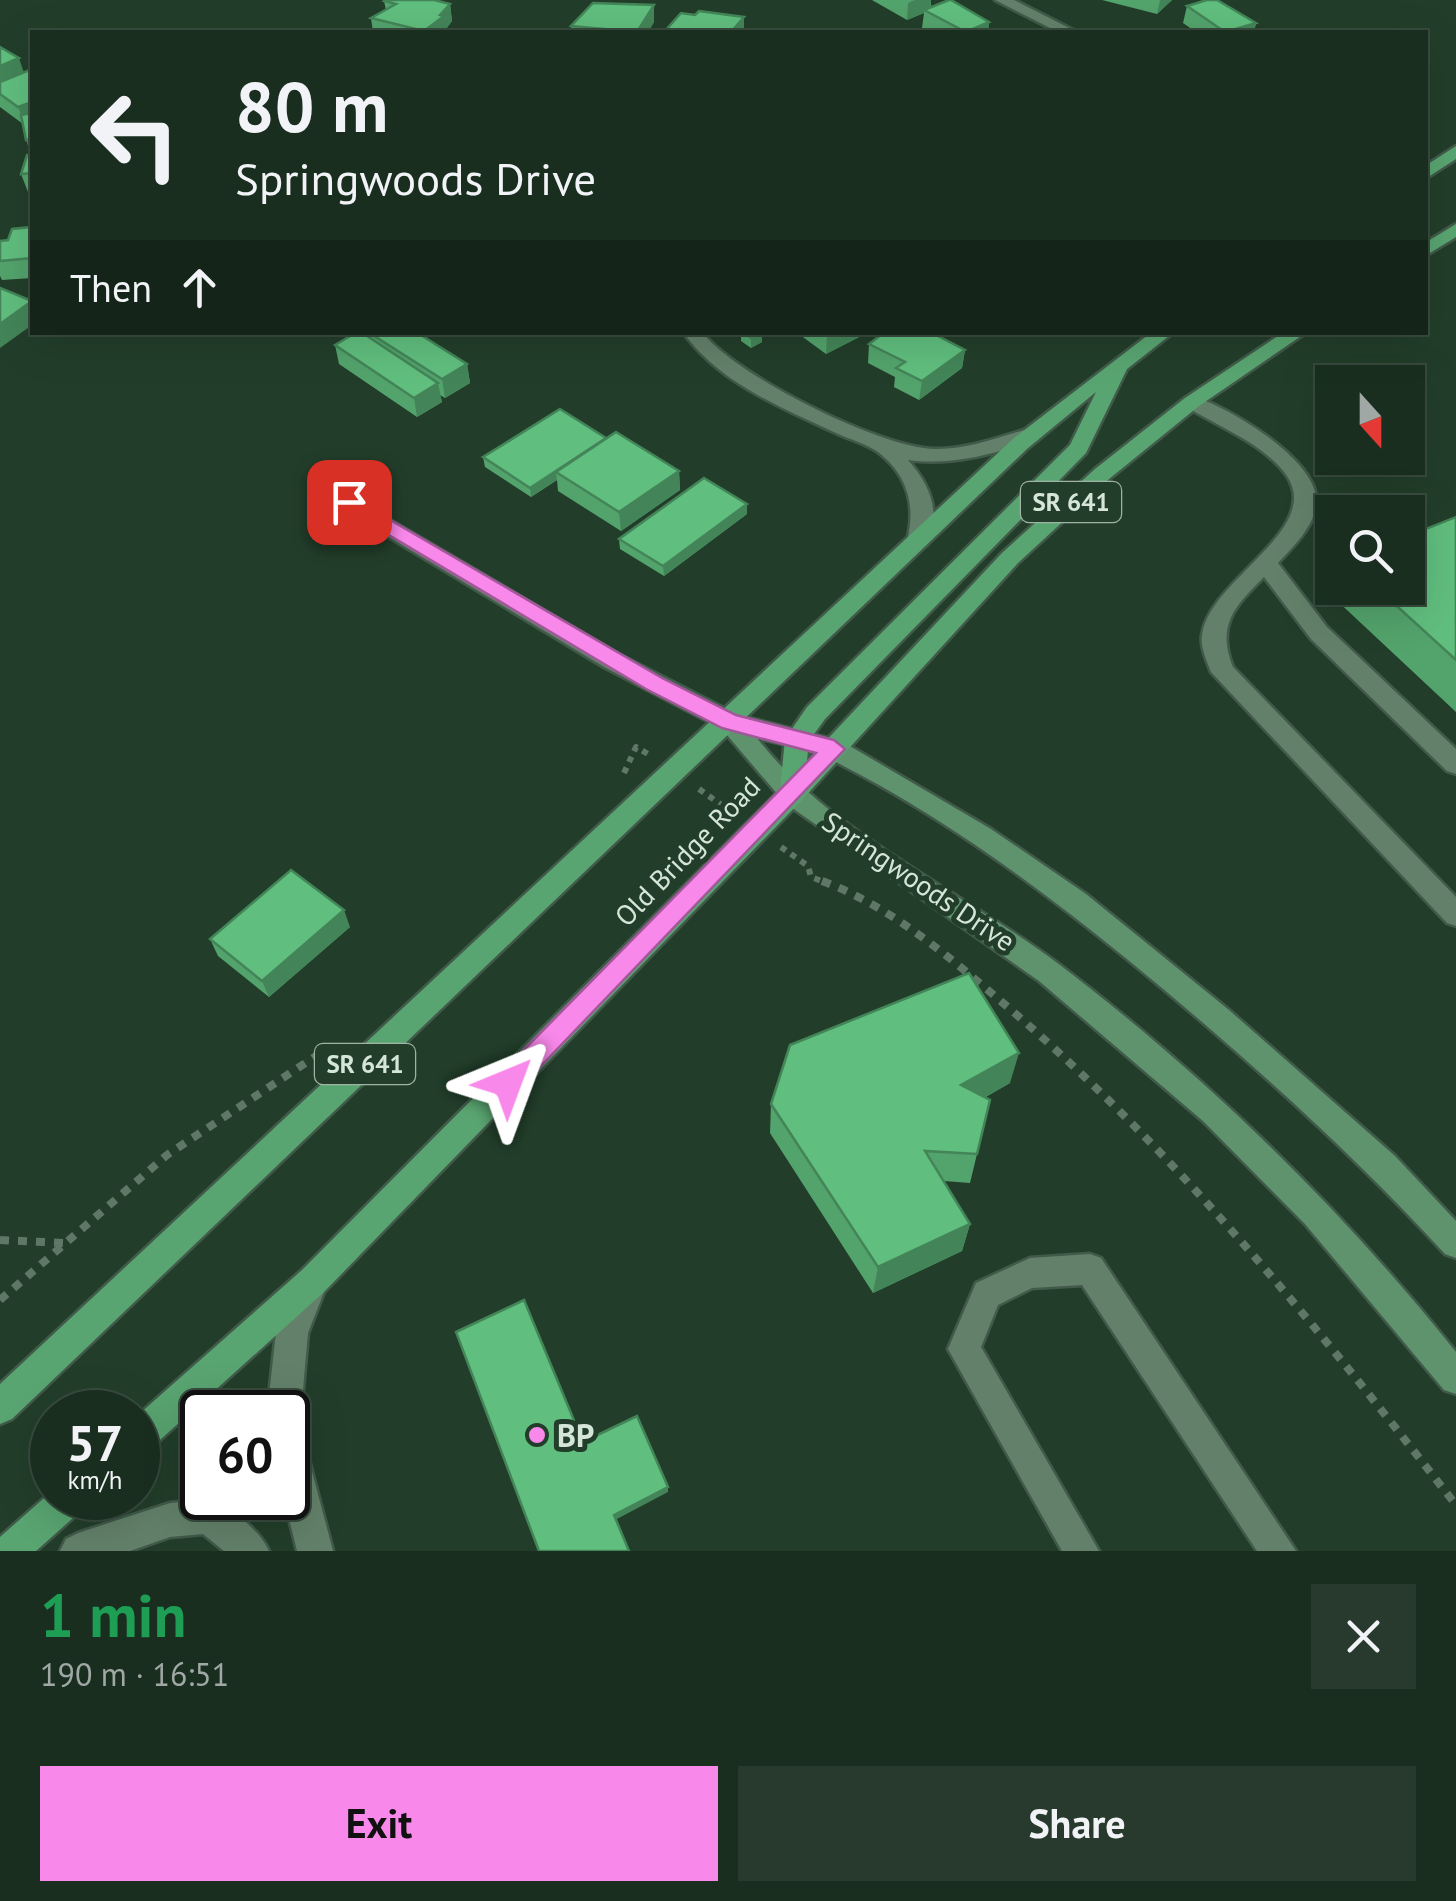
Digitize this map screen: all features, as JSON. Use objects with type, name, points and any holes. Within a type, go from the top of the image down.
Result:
[{"type":"main road","points":[[1428,172],[1456,152]]},
{"type":"main road","points":[[1428,249],[1456,229]]},
{"type":"main road","name":"SR 641","points":[[0,1407],[1030,435],[1161,335]]},
{"type":"main road","name":"Old Bridge Road","points":[[160,1417],[313,1281],[792,794],[1010,558],[1102,474],[1192,402],[1293,335]]},
{"type":"main road","points":[[792,794],[797,740],[816,712],[1079,448],[1120,364]]},
{"type":"main road","points":[[10,1551],[45,1520]]},
{"type":"street","points":[[1002,0],[1066,30]]},
{"type":"street","points":[[694,335],[708,354],[731,370],[886,448],[923,456],[957,455],[1030,435]]},
{"type":"street","points":[[1192,402],[1284,460],[1299,477],[1307,496],[1305,518],[1220,612],[1213,632],[1214,650],[1223,672],[1456,914]]},
{"type":"street","points":[[886,448],[920,490],[925,520],[918,541]]},
{"type":"street","points":[[349,502],[612,661],[730,722],[834,749],[982,836],[1077,902],[1233,1031],[1384,1166],[1456,1242]]},
{"type":"street","points":[[1265,562],[1319,633],[1456,764]]},
{"type":"street","name":"Springwoods Drive","points":[[730,722],[792,794],[984,922],[1086,1000],[1212,1111],[1322,1222],[1456,1378]]},
{"type":"street","points":[[1081,1551],[964,1349],[987,1294],[1030,1274],[1090,1269],[1278,1551]]},
{"type":"street","points":[[286,1390],[292,1333],[313,1281]]},
{"type":"street","points":[[78,1551],[170,1520],[209,1516],[250,1551]]},
{"type":"street","points":[[307,1520],[315,1551]]},
{"type":"path","points":[[621,783],[628,758],[636,747]]},
{"type":"path","points":[[808,866],[811,877],[849,894],[938,950],[1020,1016],[1124,1111],[1271,1273],[1456,1505]]},
{"type":"path","points":[[0,1300],[167,1154],[332,1046]]},
{"type":"path","points":[[0,1240],[65,1244]]},
{"type":"building","points":[[434,0],[450,4],[440,15],[444,16],[420,30],[371,18],[396,4],[384,1]]},
{"type":"building","points":[[951,0],[989,22],[962,30],[924,10]]},
{"type":"building","points":[[1217,0],[1256,23],[1222,30],[1187,6]]},
{"type":"building","points":[[593,3],[654,5],[638,30],[571,26]]},
{"type":"building","points":[[699,11],[744,17],[733,30],[666,30],[681,13],[695,15]]},
{"type":"building","points":[[0,47],[19,58],[0,66]]},
{"type":"building","points":[[30,70],[30,103],[18,107],[0,94],[0,82]]},
{"type":"building","points":[[30,113],[30,139],[26,140],[21,115]]},
{"type":"building","points":[[27,155],[30,155],[30,173],[21,174]]},
{"type":"building","points":[[30,227],[30,258],[0,261],[0,241],[8,240],[12,229]]},
{"type":"building","points":[[0,288],[30,300],[30,302],[0,324]]},
{"type":"building","points":[[352,335],[366,335],[438,383],[414,398],[335,345]]},
{"type":"building","points":[[373,335],[421,335],[467,364],[442,379]]},
{"type":"building","points":[[881,335],[936,335],[965,350],[922,381],[896,368],[905,362],[869,344]]},
{"type":"building","points":[[560,409],[606,438],[530,488],[483,457]]},
{"type":"building","points":[[616,432],[679,471],[619,512],[556,472]]},
{"type":"building","points":[[704,478],[747,504],[663,566],[619,539]]},
{"type":"building","points":[[1456,517],[1456,660],[1396,605],[1425,605],[1425,529]]},
{"type":"building","points":[[291,870],[344,910],[262,981],[210,939]]},
{"type":"building","points":[[969,973],[1019,1053],[961,1085],[990,1100],[977,1154],[925,1151],[970,1224],[878,1267],[771,1104],[790,1045]]},
{"type":"building","name":"BP","points":[[524,1300],[583,1442],[637,1416],[668,1487],[614,1515],[629,1551],[539,1551],[456,1332]]},
{"type":"place","name":"BP","points":[[537,1435]]},
{"type":"route","points":[[349,502],[654,684],[730,722],[834,749],[508,1083]]}]
